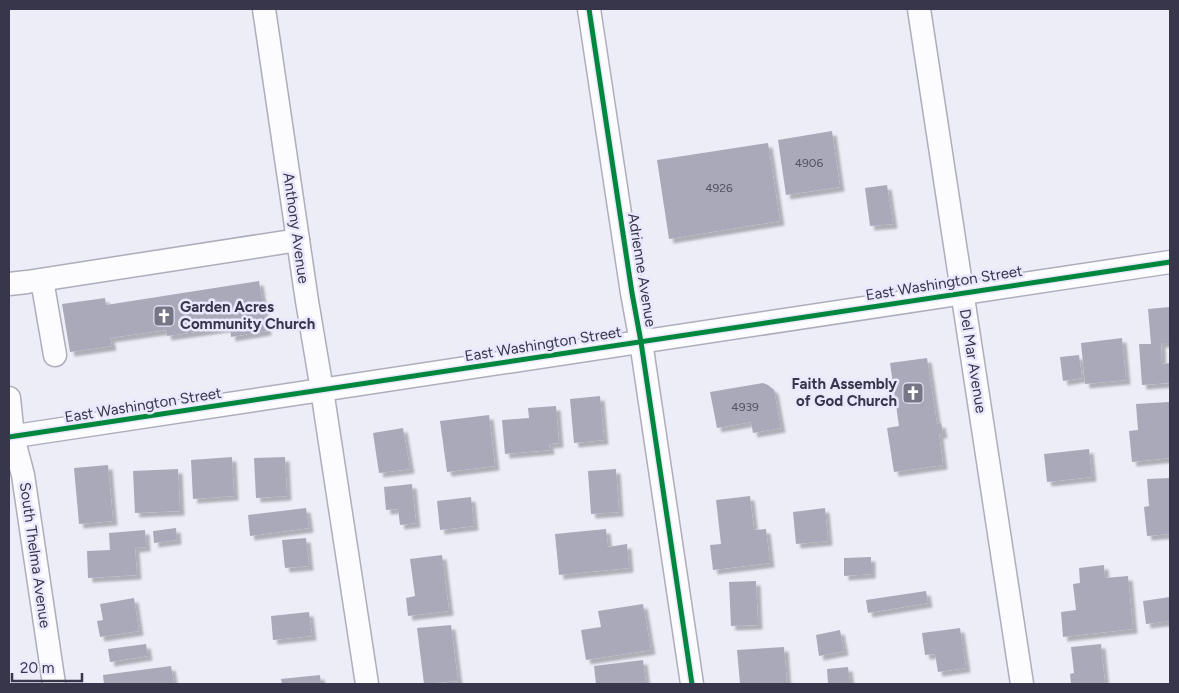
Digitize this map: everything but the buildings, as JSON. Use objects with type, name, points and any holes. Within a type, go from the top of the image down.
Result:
[{"type":"street","name":"Anthony Avenue","points":[[264,9],[366,684]]},
{"type":"street","name":"Adrienne Avenue","points":[[590,9],[632,292],[642,342],[692,684]]},
{"type":"street","name":"Del Mar Avenue","points":[[920,9],[1022,684]]},
{"type":"street","points":[[9,284],[298,240]]},
{"type":"street","name":"East Washington Street","points":[[11,437],[1170,262]]},
{"type":"street","points":[[42,280],[55,355]]},
{"type":"street","name":"South Thelma Avenue","points":[[9,398],[11,437],[23,475],[54,684]]},
{"type":"cycle path","points":[[589,9],[692,684]]},
{"type":"cycle path","points":[[9,437],[1170,262]]},
{"type":"place","name":"Garden Acres Community Church","points":[[164,316]]},
{"type":"place","name":"Faith Assembly of God Church","points":[[913,393]]}]
